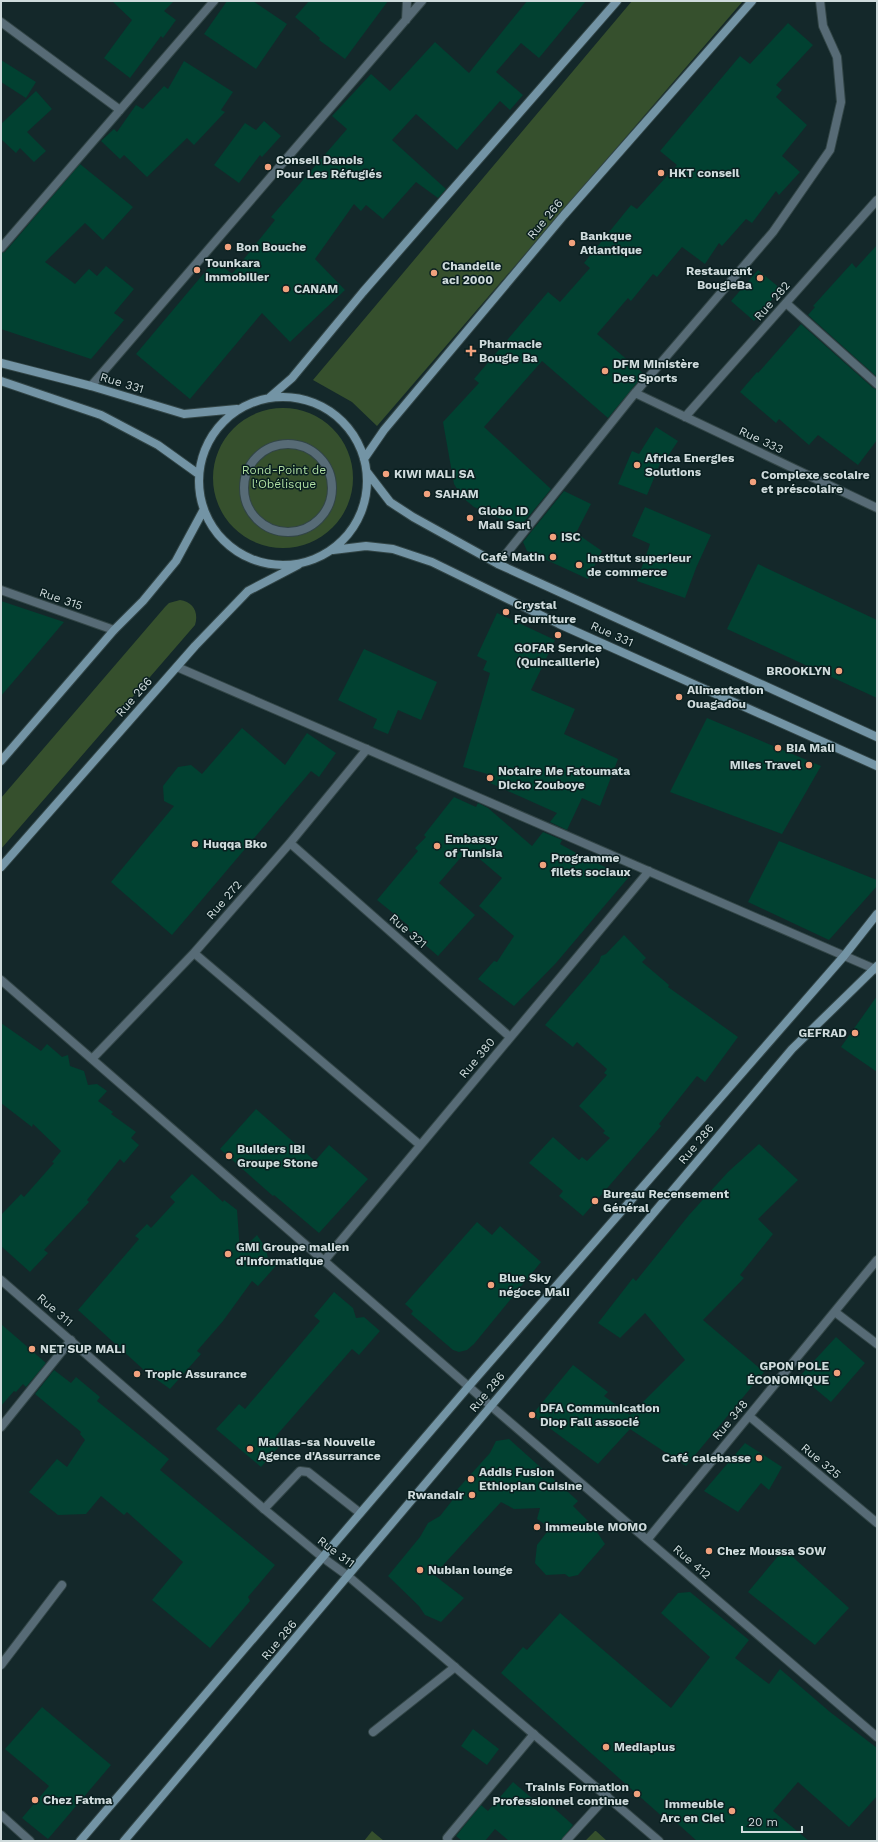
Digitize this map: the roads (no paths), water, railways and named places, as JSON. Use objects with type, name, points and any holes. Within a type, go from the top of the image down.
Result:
[{"type":"street","points":[[1,248],[214,1]]},
{"type":"street","points":[[406,20],[407,1]]},
{"type":"street","points":[[91,386],[422,1]]},
{"type":"street","points":[[270,397],[304,398],[336,414],[359,440],[367,472],[367,496],[361,517],[349,535],[333,550],[302,563],[272,565],[243,556],[219,537],[203,511],[198,473],[210,436],[237,409],[270,397],[292,378],[363,292],[618,1]]},
{"type":"street","name":"Rue 266","points":[[364,459],[384,430],[564,215],[752,1]]},
{"type":"street","points":[[498,564],[635,394],[773,232],[830,150],[841,102],[837,57],[823,26],[820,1]]},
{"type":"street","points":[[1,22],[120,110]]},
{"type":"street","name":"Rue 282","points":[[686,418],[877,200]]},
{"type":"street","points":[[786,303],[877,384]]},
{"type":"street","name":"Rue 331","points":[[1,363],[91,386],[184,414],[237,409]]},
{"type":"street","points":[[1,380],[101,415],[158,445],[198,473]]},
{"type":"street","name":"Rue 333","points":[[635,394],[877,508]]},
{"type":"street","points":[[284,444],[298,445],[311,450],[322,459],[329,471],[332,484],[332,498],[326,511],[317,522],[306,529],[292,532],[277,531],[263,525],[252,514],[246,500],[244,485],[248,470],[257,458],[269,449],[284,444]]},
{"type":"street","name":"Rue 331","points":[[367,472],[390,502],[413,517],[498,564],[877,737]]},
{"type":"street","points":[[1,761],[114,630],[143,601],[176,561],[203,511]]},
{"type":"street","name":"Rue 331","points":[[333,550],[366,546],[393,549],[432,562],[559,624],[877,766]]},
{"type":"street","name":"Rue 266","points":[[1,867],[177,667],[248,591],[302,563]]},
{"type":"street","name":"Rue 315","points":[[1,590],[114,630]]},
{"type":"street","points":[[177,667],[876,969]]},
{"type":"street","name":"Rue 272","points":[[92,1059],[194,953],[290,843],[367,749]]},
{"type":"street","name":"Rue 321","points":[[290,843],[510,1037]]},
{"type":"street","name":"Rue 380","points":[[324,1261],[649,871]]},
{"type":"street","points":[[80,1841],[468,1386],[844,956],[877,914]]},
{"type":"street","points":[[194,953],[420,1145]]},
{"type":"street","name":"Rue 286","points":[[124,1841],[792,1049],[876,969]]},
{"type":"street","name":"Rue 412","points":[[1,980],[491,1406],[877,1737]]},
{"type":"street","name":"Rue 348","points":[[647,1540],[877,1260]]},
{"type":"street","name":"Rue 311","points":[[1,1280],[264,1509],[322,1557],[348,1576],[659,1841]]},
{"type":"street","points":[[835,1312],[877,1344]]},
{"type":"street","points":[[1,1427],[71,1340]]},
{"type":"street","name":"Rue 325","points":[[749,1416],[877,1523]]},
{"type":"street","points":[[264,1509],[300,1471],[308,1472],[360,1513]]},
{"type":"street","points":[[1,1665],[62,1585]]},
{"type":"street","points":[[373,1732],[454,1667]]},
{"type":"street","points":[[448,1841],[447,1838],[534,1734]]},
{"type":"street","points":[[566,1841],[606,1796]]},
{"type":"street","points":[[1,1815],[30,1841]]},
{"type":"place","name":"Conseil Danois Pour Les Réfugiés","points":[[268,167]]},
{"type":"place","name":"HKT conseil","points":[[661,173]]},
{"type":"place","name":"Bankque Atlantique","points":[[572,243]]},
{"type":"place","name":"Bon Bouche","points":[[228,247]]},
{"type":"place","name":"Tounkara Immobilier","points":[[197,270]]},
{"type":"place","name":"Chandelle aci 2000","points":[[434,273]]},
{"type":"place","name":"Restaurant BougieBa","points":[[760,278]]},
{"type":"place","name":"CANAM","points":[[286,289]]},
{"type":"place","name":"Pharmacie Bougie Ba","points":[[471,351]]},
{"type":"place","name":"DFM Ministère Des Sports","points":[[605,371]]},
{"type":"place","name":"Africa Energies Solutions","points":[[637,465]]},
{"type":"place","name":"KIWI MALI SA","points":[[386,474]]},
{"type":"place","name":"Complexe scolaire et préscolaire","points":[[753,482]]},
{"type":"place","name":"SAHAM","points":[[427,494]]},
{"type":"place","name":"Globo ID Mali Sarl","points":[[470,518]]},
{"type":"place","name":"ISC","points":[[553,537]]},
{"type":"place","name":"Café Matin","points":[[553,557]]},
{"type":"place","name":"Institut superieur de commerce","points":[[579,565]]},
{"type":"place","name":"Crystal Fourniture","points":[[506,612]]},
{"type":"place","name":"GOFAR Service (Quincaillerie)","points":[[558,635]]},
{"type":"place","name":"BROOKLYN","points":[[839,671]]},
{"type":"place","name":"Alimentation Ouagadou","points":[[679,697]]},
{"type":"place","name":"BIA Mali","points":[[778,748]]},
{"type":"place","name":"Miles Travel","points":[[809,765]]},
{"type":"place","name":"Notaire Me Fatoumata Dicko Zouboye","points":[[490,778]]},
{"type":"place","name":"Huqqa Bko","points":[[195,844]]},
{"type":"place","name":"Embassy of Tunisia","points":[[437,846]]},
{"type":"place","name":"Programme filets sociaux","points":[[543,865]]},
{"type":"place","name":"GEFRAD","points":[[855,1033]]},
{"type":"place","name":"Builders IBI Groupe Stone","points":[[229,1156]]},
{"type":"place","name":"Bureau Recensement Général","points":[[595,1201]]},
{"type":"place","name":"GMI Groupe malien d'informatique","points":[[228,1254]]},
{"type":"place","name":"Blue Sky négoce Mali","points":[[491,1285]]},
{"type":"place","name":"NET SUP MALI","points":[[32,1349]]},
{"type":"place","name":"GPON POLE ÉCONOMIQUE","points":[[837,1373]]},
{"type":"place","name":"Tropic Assurance","points":[[137,1374]]},
{"type":"place","name":"DFA Communication Diop Fall associé","points":[[532,1415]]},
{"type":"place","name":"Mallias-sa Nouvelle Agence d'Assurrance","points":[[250,1449]]},
{"type":"place","name":"Café calebasse","points":[[759,1458]]},
{"type":"place","name":"Addis Fusion Ethiopian Cuisine","points":[[471,1479]]},
{"type":"place","name":"Rwandair","points":[[472,1495]]},
{"type":"place","name":"Immeuble MOMO","points":[[537,1527]]},
{"type":"place","name":"Chez Moussa SOW","points":[[709,1551]]},
{"type":"place","name":"Nubian lounge","points":[[420,1570]]},
{"type":"place","name":"Mediaplus","points":[[606,1747]]},
{"type":"place","name":"Trainis Formation Professionnel continue","points":[[637,1794]]},
{"type":"place","name":"Chez Fatma","points":[[35,1800]]},
{"type":"place","name":"Immeuble Arc en Ciel","points":[[732,1811]]},
{"type":"park label","name":"Rond-Point de l'Obélisque","points":[[284,477]]}]
